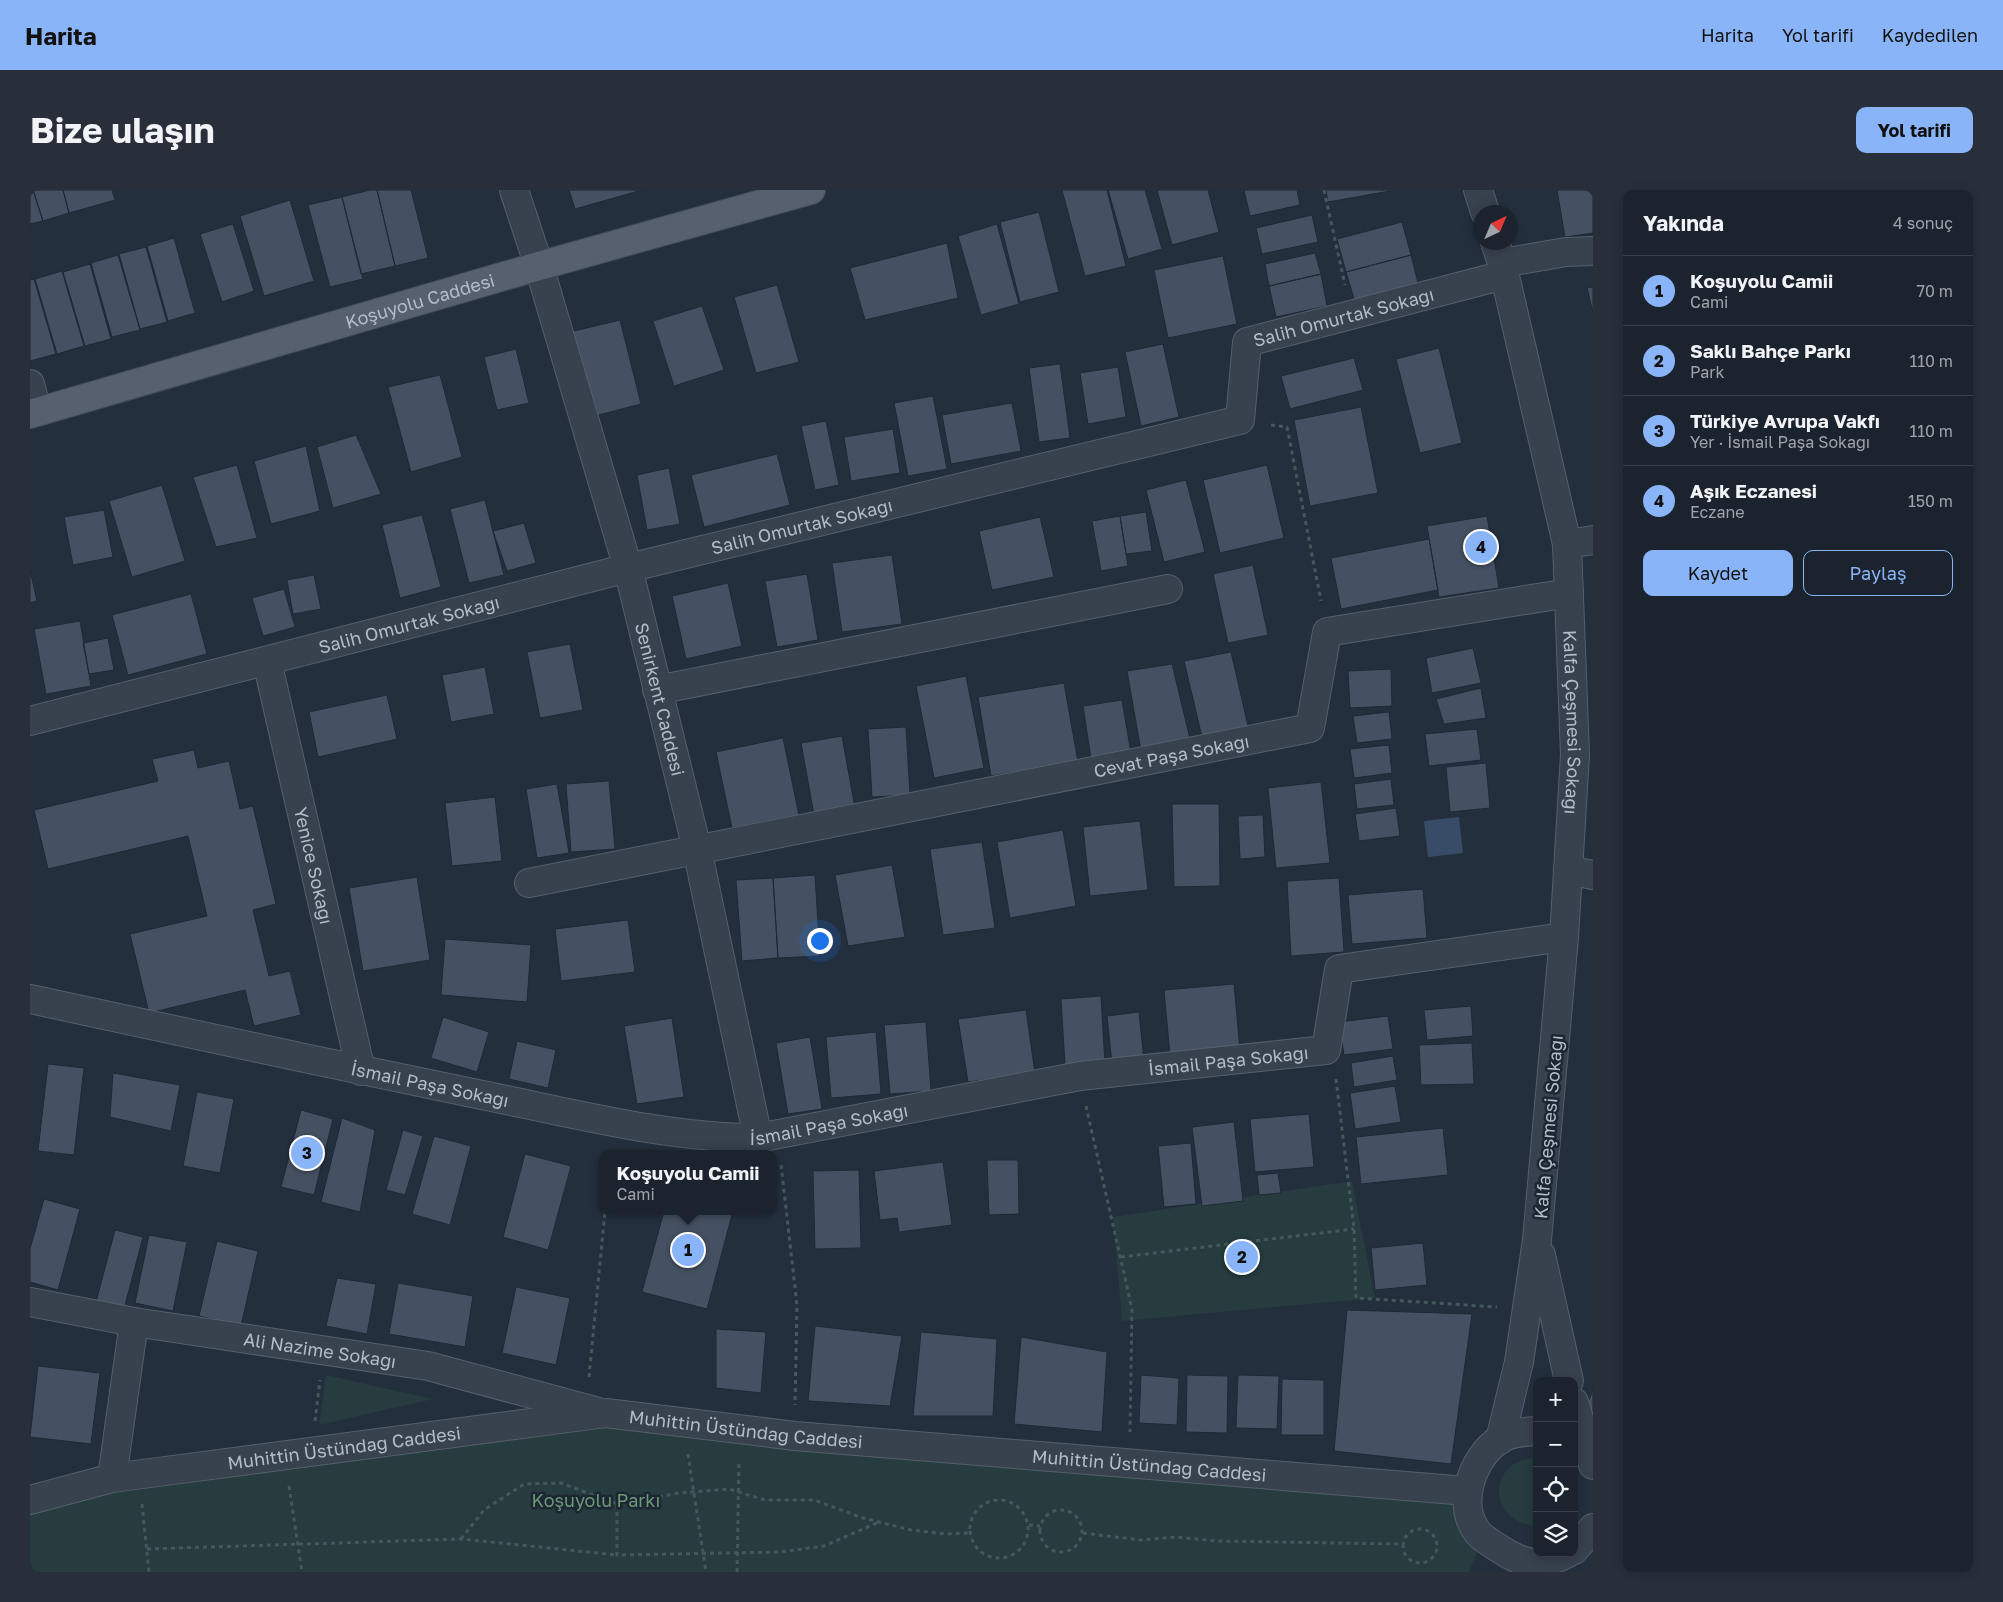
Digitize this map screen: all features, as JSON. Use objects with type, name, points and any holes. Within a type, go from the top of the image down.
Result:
[{"type":"main road","name":"Koşuyolu Caddesi","points":[[34,412],[539,266],[811,190]]},
{"type":"street","name":"Senirkent Caddesi","points":[[514,190],[539,266],[628,568],[768,1136]]},
{"type":"street","points":[[1478,190],[1483,205]]},
{"type":"street","name":"Salih Omurtak Sokağı","points":[[30,721],[628,568],[1240,420],[1247,342],[1352,315],[1501,260],[1566,252],[1593,251]]},
{"type":"street","name":"Kalfa Çeşmesi Sokağı","points":[[1501,260],[1580,542],[1569,593],[1581,872],[1564,937],[1537,1240]]},
{"type":"street","points":[[30,384],[34,412]]},
{"type":"street","points":[[657,690],[1168,589]]},
{"type":"street","points":[[1327,632],[1569,593]]},
{"type":"street","name":"Cevat Paşa Sokağı","points":[[697,849],[1310,728],[1327,632]]},
{"type":"street","name":"Yenice Sokağı","points":[[267,661],[361,1071]]},
{"type":"street","points":[[529,883],[697,849]]},
{"type":"street","name":"İsmail Paşa Sokağı","points":[[30,999],[361,1071],[614,1122],[724,1138],[768,1136],[1080,1076],[1326,1050],[1339,968],[1564,937]]},
{"type":"street","points":[[1500,1440],[1519,1362],[1537,1240]]},
{"type":"street","points":[[1537,1240],[1568,1377]]},
{"type":"street","name":"Ali Nazime Sokağı","points":[[30,1302],[134,1322],[428,1366],[596,1411]]},
{"type":"street","points":[[112,1478],[134,1322]]},
{"type":"street","name":"Muhittin Üstündağ Caddesi","points":[[30,1500],[112,1478],[311,1454],[596,1411],[795,1436],[1467,1491]]},
{"type":"street","points":[[1578,1421],[1585,1453]]},
{"type":"street","points":[[1533,1431],[1518,1432],[1500,1440],[1482,1456],[1473,1471],[1467,1491],[1473,1521],[1481,1535],[1507,1564],[1539,1563],[1572,1557]]},
{"type":"street","points":[[1578,1549],[1593,1528]]},
{"type":"path","points":[[1324,190],[1352,315]]},
{"type":"path","points":[[1240,420],[1287,427],[1327,632]]},
{"type":"path","points":[[1326,1050],[1337,1081],[1354,1229],[1356,1298],[1527,1309]]},
{"type":"path","points":[[1080,1076],[1132,1309],[1129,1463]]},
{"type":"path","points":[[768,1136],[770,1150]]},
{"type":"path","points":[[777,1188],[797,1305],[795,1436]]},
{"type":"path","points":[[596,1411],[605,1215]]},
{"type":"path","points":[[1121,1257],[1354,1229]]},
{"type":"path","points":[[311,1454],[324,1350]]},
{"type":"path","points":[[737,1572],[739,1430]]},
{"type":"path","points":[[680,1453],[689,1454],[706,1572]]},
{"type":"path","points":[[289,1482],[302,1572]]},
{"type":"path","points":[[461,1539],[484,1510],[524,1484],[560,1483],[617,1504],[728,1489],[765,1500],[814,1500],[879,1522],[936,1533],[970,1533]]},
{"type":"path","points":[[994,1500],[1012,1502],[1026,1515],[1029,1525],[1028,1536],[1024,1545],[1008,1557],[988,1556],[979,1550],[970,1533],[970,1524],[979,1508],[994,1500]]},
{"type":"path","points":[[142,1501],[149,1572]]},
{"type":"path","points":[[617,1504],[618,1555]]},
{"type":"path","points":[[1069,1510],[1080,1520],[1083,1533],[1081,1540],[1072,1550],[1058,1553],[1045,1546],[1040,1526],[1048,1514],[1054,1511],[1069,1510]]},
{"type":"path","points":[[147,1549],[461,1539],[618,1555],[780,1552],[824,1546],[879,1522]]},
{"type":"path","points":[[1029,1525],[1040,1526]]},
{"type":"path","points":[[1417,1528],[1422,1528],[1433,1534],[1437,1544],[1431,1560],[1420,1563],[1405,1556],[1402,1544],[1407,1534],[1417,1528]]},
{"type":"path","points":[[1083,1533],[1140,1540],[1176,1537],[1216,1541],[1402,1544]]},
{"type":"green space","points":[[1352,1181],[1375,1298],[1122,1321],[1113,1217]]},
{"type":"green space","points":[[326,1375],[433,1399],[319,1425]]},
{"type":"green space","name":"Koşuyolu Parkı","points":[[593,1426],[1117,1476],[1450,1502],[1464,1522],[1468,1539],[1477,1553],[1469,1572],[30,1572],[30,1510],[100,1491]]},
{"type":"green space","points":[[1533,1458],[1533,1525],[1520,1522],[1508,1514],[1501,1502],[1499,1490],[1502,1478],[1509,1468],[1521,1460]]},
{"type":"water","points":[[1459,817],[1463,853],[1428,857],[1424,821]]},
{"type":"building","points":[[30,190],[33,190],[43,221],[30,224]]},
{"type":"building","points":[[33,190],[63,190],[69,213],[43,221]]},
{"type":"building","points":[[63,190],[112,190],[115,200],[69,213]]},
{"type":"building","points":[[377,190],[395,266],[361,274],[342,197]]},
{"type":"building","points":[[377,190],[411,190],[428,258],[395,266]]},
{"type":"building","points":[[569,190],[642,190],[575,209]]},
{"type":"building","points":[[1062,190],[1107,190],[1126,266],[1085,276]]},
{"type":"building","points":[[1108,190],[1145,190],[1162,249],[1128,259]]},
{"type":"building","points":[[1157,190],[1208,190],[1219,232],[1172,245]]},
{"type":"building","points":[[1244,190],[1297,190],[1300,205],[1250,216]]},
{"type":"building","points":[[1326,190],[1390,190],[1390,191],[1328,202]]},
{"type":"building","points":[[1557,190],[1593,190],[1593,233],[1565,237]]},
{"type":"building","points":[[342,197],[363,279],[330,287],[308,205]]},
{"type":"building","points":[[290,200],[314,281],[264,296],[240,216]]},
{"type":"building","points":[[1039,212],[1059,292],[1020,302],[1000,222]]},
{"type":"building","points":[[1312,215],[1318,242],[1262,254],[1256,228]]},
{"type":"building","points":[[1402,222],[1411,255],[1346,272],[1337,239]]},
{"type":"building","points":[[233,224],[254,291],[222,302],[200,234]]},
{"type":"building","points":[[997,224],[1019,304],[981,315],[958,236]]},
{"type":"building","points":[[174,238],[195,313],[168,321],[147,246]]},
{"type":"building","points":[[947,243],[958,298],[865,320],[850,268]]},
{"type":"building","points":[[146,247],[167,322],[140,329],[119,254]]},
{"type":"building","points":[[1315,253],[1321,274],[1269,286],[1265,264]]},
{"type":"building","points":[[118,255],[140,330],[112,337],[91,263]]},
{"type":"building","points":[[1411,255],[1418,283],[1355,302],[1346,272]]},
{"type":"building","points":[[1223,256],[1237,324],[1168,338],[1154,270]]},
{"type":"building","points":[[90,264],[111,339],[85,346],[63,272]]},
{"type":"building","points":[[62,271],[84,346],[57,354],[35,279]]},
{"type":"building","points":[[1321,274],[1327,306],[1276,317],[1269,286]]},
{"type":"building","points":[[34,279],[56,354],[30,361],[30,280]]},
{"type":"building","points":[[777,285],[799,362],[756,373],[734,297]]},
{"type":"building","points":[[1593,287],[1593,313],[1587,288]]},
{"type":"building","points":[[702,306],[724,370],[674,386],[653,321]]},
{"type":"building","points":[[620,320],[641,404],[591,417],[570,332]]},
{"type":"building","points":[[1163,344],[1179,417],[1141,426],[1125,352]]},
{"type":"building","points":[[1439,348],[1462,443],[1420,453],[1396,359]]},
{"type":"building","points":[[516,349],[529,403],[497,410],[484,357]]},
{"type":"building","points":[[1354,358],[1363,390],[1290,409],[1281,376]]},
{"type":"building","points":[[1060,364],[1070,438],[1039,442],[1029,368]]},
{"type":"building","points":[[1118,367],[1126,417],[1088,424],[1080,373]]},
{"type":"building","points":[[440,375],[462,457],[411,472],[388,387]]},
{"type":"building","points":[[933,396],[947,469],[908,476],[894,403]]},
{"type":"building","points":[[1012,403],[1021,451],[951,464],[942,415]]},
{"type":"building","points":[[1361,407],[1378,493],[1310,506],[1294,420]]},
{"type":"building","points":[[826,421],[839,485],[815,490],[801,426]]},
{"type":"building","points":[[893,429],[900,473],[851,481],[844,437]]},
{"type":"building","points":[[356,435],[381,494],[333,508],[317,447]]},
{"type":"building","points":[[306,446],[320,511],[271,524],[254,461]]},
{"type":"building","points":[[777,454],[790,505],[704,527],[691,475]]},
{"type":"building","points":[[237,465],[257,538],[216,547],[193,477]]},
{"type":"building","points":[[1267,465],[1284,538],[1220,553],[1203,480]]},
{"type":"building","points":[[669,468],[680,524],[647,530],[637,475]]},
{"type":"building","points":[[1186,480],[1205,552],[1164,562],[1146,490]]},
{"type":"building","points":[[162,485],[185,561],[132,577],[109,501]]},
{"type":"building","points":[[485,500],[504,575],[469,583],[450,509]]},
{"type":"building","points":[[104,510],[113,557],[73,565],[64,517]]},
{"type":"building","points":[[1146,512],[1152,551],[1126,554],[1120,516]]},
{"type":"building","points":[[422,515],[441,587],[400,598],[382,525]]},
{"type":"building","points":[[1120,516],[1128,566],[1101,571],[1092,521]]},
{"type":"building","points":[[1487,516],[1499,588],[1439,597],[1427,526]]},
{"type":"building","points":[[1040,517],[1054,577],[992,590],[979,531]]},
{"type":"building","points":[[524,523],[536,563],[507,571],[493,531]]},
{"type":"building","points":[[1429,539],[1438,590],[1341,609],[1331,558]]},
{"type":"building","points":[[892,555],[902,624],[842,632],[832,563]]},
{"type":"building","points":[[1253,565],[1268,635],[1228,643],[1213,574]]},
{"type":"building","points":[[30,570],[37,601],[30,603]]},
{"type":"building","points":[[807,574],[818,640],[777,647],[765,581]]},
{"type":"building","points":[[314,575],[321,609],[293,614],[287,580]]},
{"type":"building","points":[[728,583],[742,646],[686,659],[672,596]]},
{"type":"building","points":[[284,589],[295,627],[263,636],[252,598]]},
{"type":"building","points":[[191,594],[207,654],[128,675],[112,615]]},
{"type":"building","points":[[80,621],[91,686],[46,694],[34,629]]},
{"type":"building","points":[[108,638],[114,670],[89,674],[83,643]]},
{"type":"building","points":[[570,644],[583,710],[540,718],[527,652]]},
{"type":"building","points":[[1473,648],[1481,683],[1432,693],[1426,658]]},
{"type":"building","points":[[1231,652],[1249,730],[1203,741],[1184,661]]},
{"type":"building","points":[[1172,664],[1191,743],[1141,751],[1127,671]]},
{"type":"building","points":[[485,667],[494,714],[451,722],[442,675]]},
{"type":"building","points":[[1391,669],[1392,706],[1350,708],[1348,671]]},
{"type":"building","points":[[966,676],[984,768],[934,778],[916,686]]},
{"type":"building","points":[[1064,683],[1078,762],[991,776],[978,697]]},
{"type":"building","points":[[1481,688],[1486,718],[1444,724],[1436,699]]},
{"type":"building","points":[[387,695],[397,739],[318,757],[309,712]]},
{"type":"building","points":[[1122,700],[1131,753],[1091,759],[1083,706]]},
{"type":"building","points":[[1389,712],[1392,739],[1357,743],[1353,716]]},
{"type":"building","points":[[906,727],[910,795],[872,797],[868,729]]},
{"type":"building","points":[[1477,729],[1481,760],[1429,766],[1425,734]]},
{"type":"building","points":[[842,736],[855,808],[814,815],[801,743]]},
{"type":"building","points":[[783,738],[799,815],[732,828],[716,752]]},
{"type":"building","points":[[1389,745],[1392,773],[1354,778],[1350,749]]},
{"type":"building","points":[[194,750],[198,768],[229,761],[240,809],[253,806],[276,904],[253,910],[269,976],[290,971],[301,1015],[254,1026],[245,990],[149,1013],[130,934],[207,916],[188,836],[48,869],[34,810],[158,781],[152,759]]},
{"type":"building","points":[[1486,763],[1490,808],[1450,812],[1446,767]]},
{"type":"building","points":[[1391,779],[1394,805],[1357,809],[1354,784]]},
{"type":"building","points":[[609,781],[615,849],[571,852],[566,784]]},
{"type":"building","points":[[1321,782],[1330,863],[1276,868],[1268,788]]},
{"type":"building","points":[[557,784],[569,853],[537,858],[526,789]]},
{"type":"building","points":[[495,797],[502,861],[452,866],[445,803]]},
{"type":"building","points":[[1172,804],[1219,804],[1220,886],[1174,887]]},
{"type":"building","points":[[1396,808],[1400,836],[1359,841],[1355,814]]},
{"type":"building","points":[[1263,815],[1265,857],[1240,859],[1238,816]]},
{"type":"building","points":[[1140,821],[1148,890],[1090,896],[1083,827]]},
{"type":"building","points":[[1063,830],[1076,906],[1010,918],[997,842]]},
{"type":"building","points":[[982,842],[995,928],[943,935],[930,849]]},
{"type":"building","points":[[892,865],[905,937],[848,946],[835,875]]},
{"type":"building","points":[[815,875],[820,956],[778,958],[773,878]]},
{"type":"building","points":[[417,877],[430,960],[363,971],[349,888]]},
{"type":"building","points":[[773,878],[778,958],[742,961],[736,880]]},
{"type":"building","points":[[1339,878],[1344,952],[1291,956],[1287,881]]},
{"type":"building","points":[[1423,889],[1427,938],[1352,944],[1348,895]]},
{"type":"building","points":[[628,920],[635,972],[561,981],[555,929]]},
{"type":"building","points":[[445,939],[531,945],[527,1002],[441,995]]},
{"type":"building","points":[[1234,984],[1240,1050],[1170,1056],[1164,990]]},
{"type":"building","points":[[1101,996],[1105,1064],[1065,1066],[1061,999]]},
{"type":"building","points":[[1471,1006],[1473,1036],[1427,1040],[1424,1010]]},
{"type":"building","points":[[1026,1010],[1035,1073],[968,1082],[958,1019]]},
{"type":"building","points":[[1139,1012],[1144,1061],[1112,1064],[1107,1016]]},
{"type":"building","points":[[1388,1016],[1393,1049],[1344,1055],[1339,1022]]},
{"type":"building","points":[[443,1017],[489,1032],[477,1072],[431,1058]]},
{"type":"building","points":[[672,1018],[684,1097],[637,1104],[624,1026]]},
{"type":"building","points":[[926,1022],[931,1091],[890,1094],[884,1025]]},
{"type":"building","points":[[876,1032],[881,1094],[831,1098],[826,1037]]},
{"type":"building","points":[[810,1037],[822,1109],[788,1114],[776,1043]]},
{"type":"building","points":[[517,1041],[556,1050],[548,1088],[509,1079]]},
{"type":"building","points":[[1472,1043],[1474,1084],[1421,1085],[1419,1045]]},
{"type":"building","points":[[1393,1056],[1397,1080],[1354,1087],[1351,1063]]},
{"type":"building","points":[[48,1064],[84,1068],[74,1155],[38,1151]]},
{"type":"building","points":[[113,1073],[180,1085],[171,1131],[110,1117]]},
{"type":"building","points":[[1395,1086],[1401,1122],[1355,1129],[1350,1093]]},
{"type":"building","points":[[197,1092],[234,1099],[220,1173],[183,1166]]},
{"type":"building","points":[[301,1110],[333,1119],[314,1195],[281,1187]]},
{"type":"building","points":[[1309,1114],[1314,1167],[1255,1172],[1250,1119]]},
{"type":"building","points":[[342,1118],[375,1130],[360,1212],[321,1202]]},
{"type":"building","points":[[1234,1122],[1243,1201],[1202,1206],[1192,1127]]},
{"type":"building","points":[[1443,1128],[1448,1175],[1361,1184],[1356,1137]]},
{"type":"building","points":[[403,1130],[423,1136],[405,1195],[386,1190]]},
{"type":"building","points":[[434,1136],[471,1146],[450,1225],[412,1214]]},
{"type":"building","points":[[1191,1143],[1196,1204],[1164,1207],[1158,1146]]},
{"type":"building","points":[[525,1154],[571,1166],[548,1250],[503,1237]]},
{"type":"building","points":[[987,1160],[1018,1160],[1019,1214],[989,1215]]},
{"type":"building","points":[[943,1162],[952,1225],[899,1232],[897,1218],[880,1220],[874,1171]]},
{"type":"building","points":[[859,1170],[861,1248],[815,1249],[813,1171]]},
{"type":"building","points":[[1278,1173],[1281,1193],[1259,1195],[1257,1175]]},
{"type":"building","points":[[44,1199],[80,1209],[58,1290],[30,1282],[30,1249]]},
{"type":"building","points":[[663,1215],[732,1215],[707,1309],[642,1292]]},
{"type":"building","points":[[115,1230],[143,1237],[124,1309],[96,1302]]},
{"type":"building","points":[[149,1235],[187,1242],[173,1311],[135,1303]]},
{"type":"building","points":[[217,1241],[258,1251],[241,1326],[199,1316]]},
{"type":"building","points":[[1423,1243],[1427,1285],[1375,1290],[1371,1248]]},
{"type":"building","points":[[337,1278],[376,1284],[367,1334],[326,1326]]},
{"type":"building","points":[[398,1283],[473,1296],[465,1347],[389,1334]]},
{"type":"building","points":[[516,1287],[570,1298],[556,1365],[502,1353]]},
{"type":"building","points":[[1347,1310],[1472,1314],[1451,1464],[1334,1451]]},
{"type":"building","points":[[815,1326],[902,1336],[890,1406],[808,1401]]},
{"type":"building","points":[[716,1329],[766,1332],[761,1393],[716,1388]]},
{"type":"building","points":[[921,1332],[997,1339],[993,1416],[913,1416]]},
{"type":"building","points":[[1021,1337],[1107,1352],[1102,1432],[1014,1424]]},
{"type":"building","points":[[38,1366],[100,1373],[91,1444],[30,1437]]},
{"type":"building","points":[[1141,1375],[1179,1378],[1177,1425],[1139,1423]]},
{"type":"building","points":[[1187,1375],[1228,1376],[1227,1433],[1186,1432]]},
{"type":"building","points":[[1238,1375],[1279,1376],[1277,1429],[1236,1428]]},
{"type":"building","points":[[1282,1379],[1324,1380],[1324,1435],[1281,1435]]},
{"type":"building","points":[[1593,1390],[1593,1424],[1582,1416]]},
{"type":"place","name":"Aşık Eczanesi","points":[[1481,547]]},
{"type":"place","name":"Türkiye Avrupa Vakfı","points":[[307,1153]]},
{"type":"place","name":"Koşuyolu Camii","points":[[688,1250]]},
{"type":"place","name":"Saklı Bahçe Parkı","points":[[1242,1257]]}]
